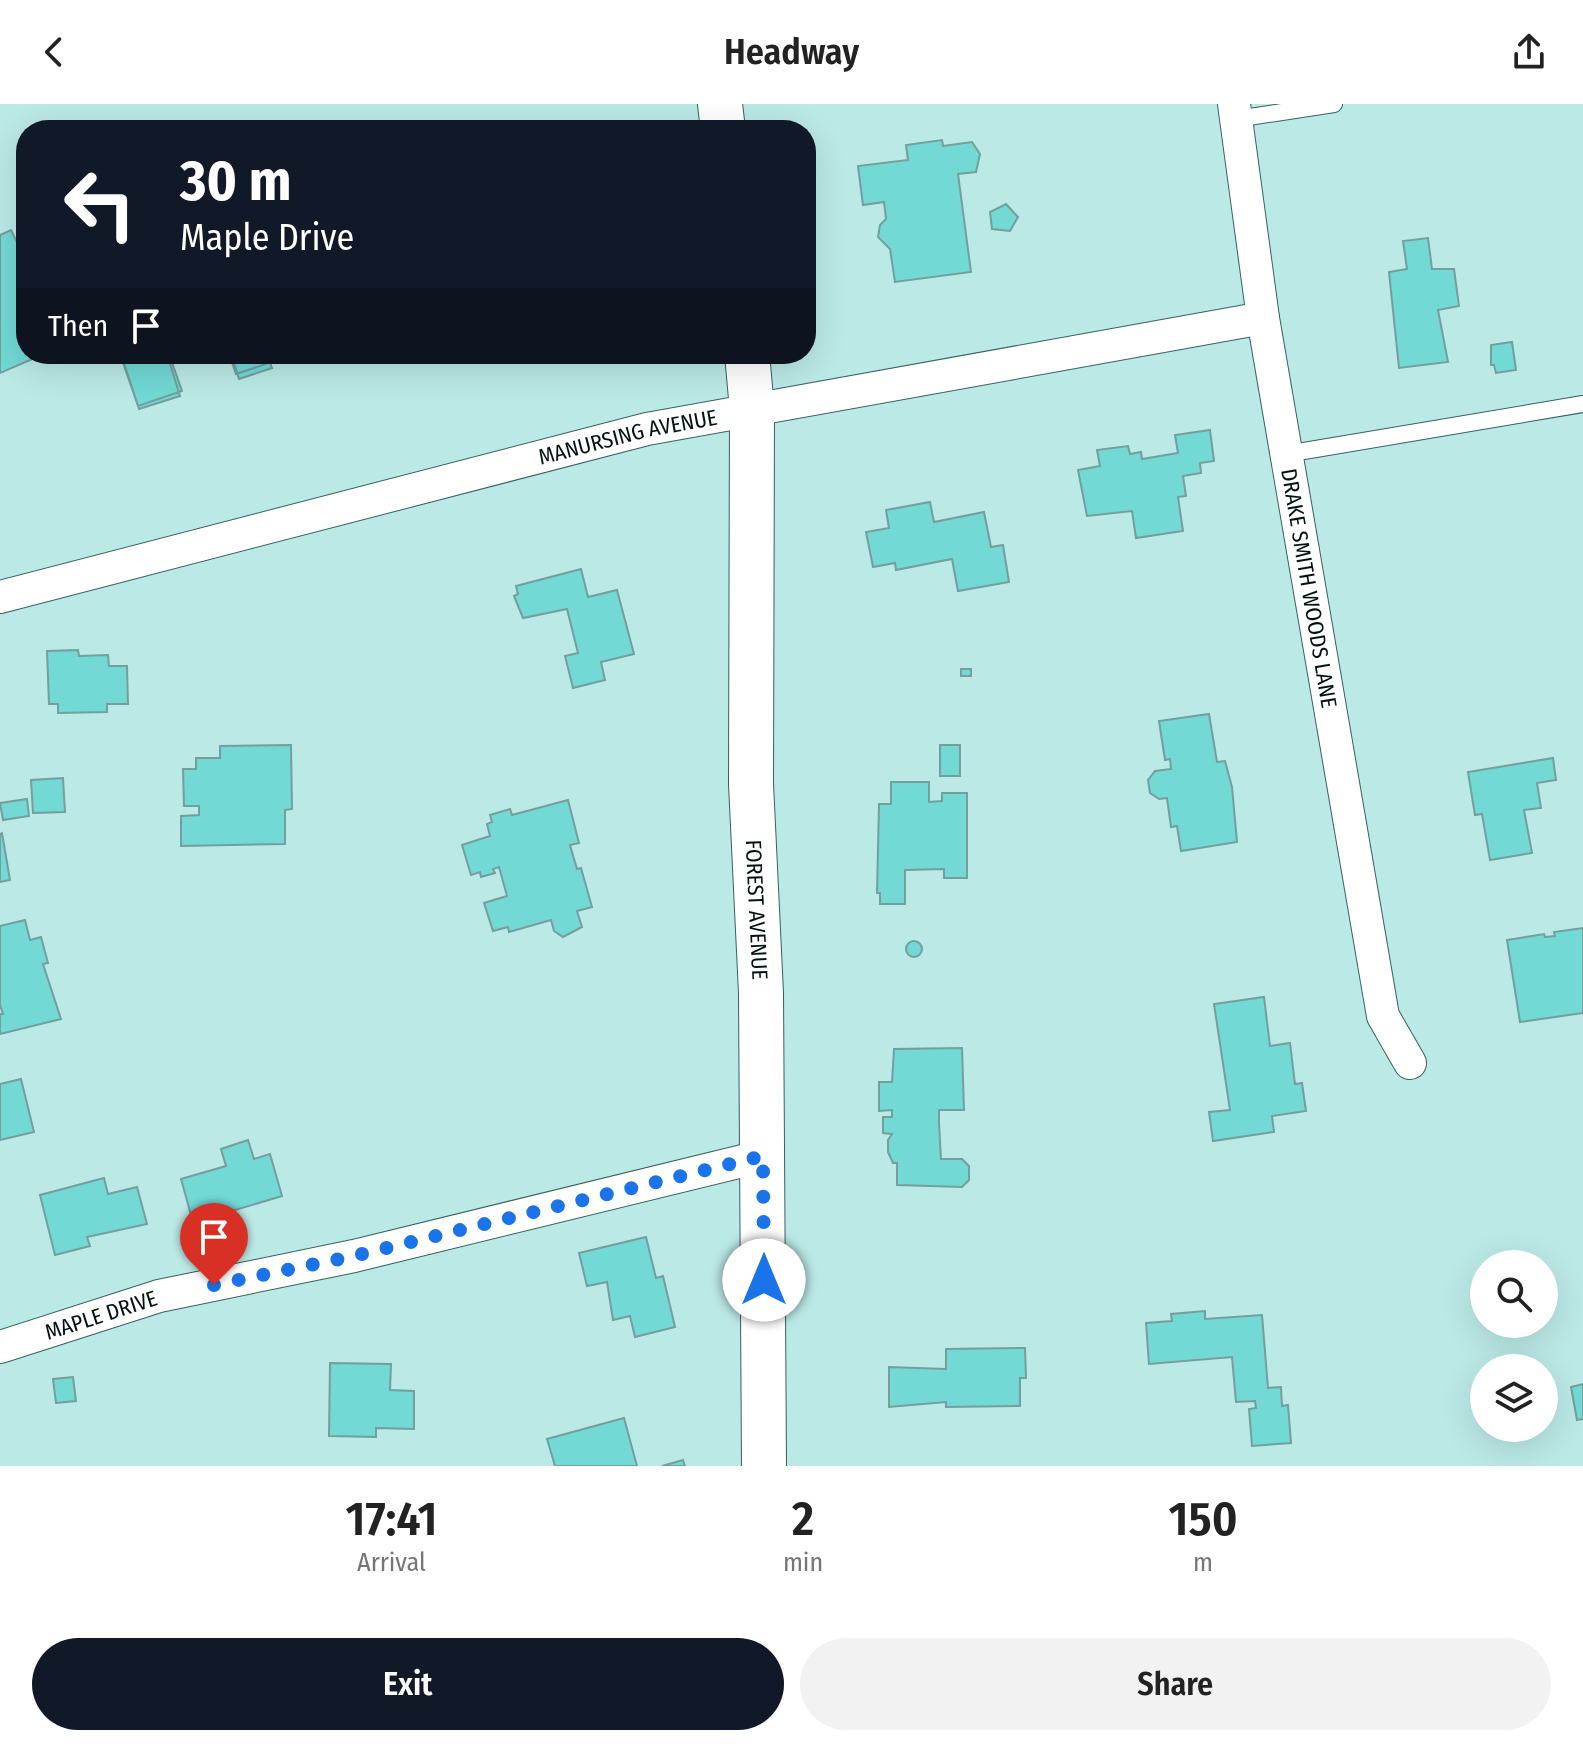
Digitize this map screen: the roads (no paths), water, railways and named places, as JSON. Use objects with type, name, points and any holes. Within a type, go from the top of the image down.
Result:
[{"type":"street","name":"DRAKE SMITH WOODS LANE","points":[[1235,111],[1263,318],[1383,1016],[1410,1063]]},
{"type":"street","name":"MANURSING AVENUE","points":[[0,597],[632,433],[1263,318]]},
{"type":"street","name":"FOREST AVENUE","points":[[748,364],[752,409],[751,784],[761,993],[764,1466]]},
{"type":"street","name":"MAPLE DRIVE","points":[[0,1347],[159,1296],[354,1256],[763,1156]]},
{"type":"lane","points":[[1235,111],[1334,104]]},
{"type":"lane","points":[[1286,454],[1583,404]]}]
